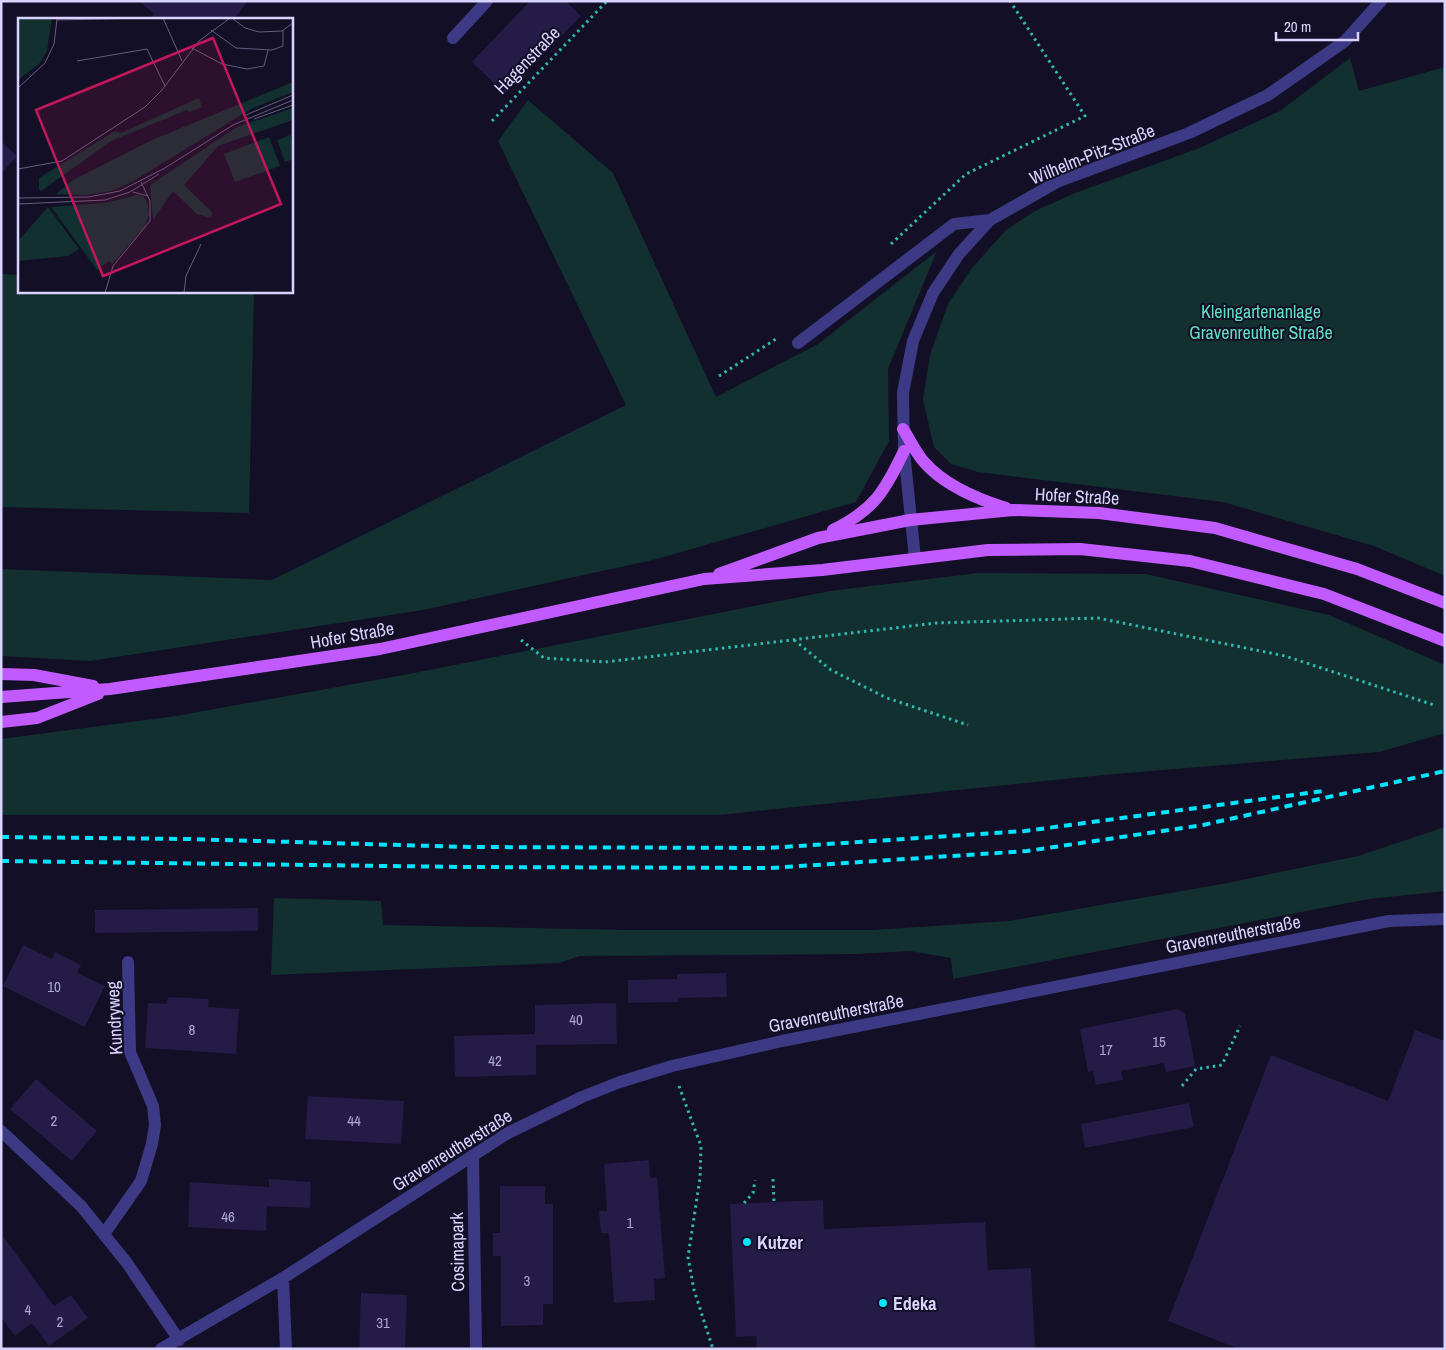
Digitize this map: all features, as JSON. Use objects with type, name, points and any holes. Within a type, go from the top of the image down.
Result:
[{"type":"main road","points":[[903,429],[924,462],[952,485],[983,501],[1013,510]]},
{"type":"main road","points":[[818,538],[851,522],[874,503],[888,485],[904,451]]},
{"type":"main road","name":"Hofer Straße","points":[[704,579],[818,538],[910,520],[1013,510],[1098,512],[1215,528],[1357,569],[1445,603]]},
{"type":"main road","name":"Hofer Straße","points":[[1,697],[110,689],[245,671],[380,649],[704,579],[822,570],[988,550],[1080,548],[1190,561],[1324,594],[1445,641]]},
{"type":"main road","points":[[1,674],[34,675],[110,689]]},
{"type":"main road","points":[[1,722],[37,718],[110,689]]},
{"type":"street","points":[[453,38],[486,1]]},
{"type":"street","name":"Wilhelm-Pitz-Straße","points":[[915,558],[904,451],[903,393],[913,341],[933,293],[960,254],[990,220],[1057,182],[1189,133],[1268,95],[1345,41],[1381,1]]},
{"type":"street","points":[[798,343],[954,224],[990,220]]},
{"type":"street","name":"Gravenreutherstraße","points":[[161,1349],[283,1278],[508,1133],[582,1097],[672,1066],[782,1040],[1389,921],[1445,919]]},
{"type":"street","name":"Kundryweg","points":[[104,1234],[141,1181],[152,1144],[155,1125],[153,1106],[130,1052],[128,962]]},
{"type":"street","points":[[1,1131],[54,1178],[104,1234],[148,1293],[179,1340]]},
{"type":"street","name":"Cosimapark","points":[[473,1155],[476,1349]]},
{"type":"street","points":[[283,1278],[286,1349]]},
{"type":"path","name":"Hagenstraße","points":[[492,121],[607,1]]},
{"type":"path","points":[[887,247],[966,174],[1085,116],[1010,1]]},
{"type":"path","points":[[719,376],[783,335]]},
{"type":"path","points":[[498,622],[544,658],[605,662],[936,623],[1098,618],[1285,656],[1434,705]]},
{"type":"path","points":[[794,640],[831,670],[887,698],[968,725]]},
{"type":"path","points":[[1182,1086],[1196,1069],[1222,1065],[1240,1026]]},
{"type":"path","points":[[672,1066],[701,1146],[700,1178],[688,1257],[694,1290],[713,1349]]},
{"type":"path","points":[[773,1179],[774,1202]]},
{"type":"path","points":[[744,1203],[753,1193],[755,1180]]},
{"type":"green space","name":"Kleingartenanlage Gravenreuther Straße","points":[[1350,58],[1359,91],[1445,67],[1445,576],[1374,546],[1223,502],[978,472],[951,464],[934,447],[923,400],[930,355],[948,304],[972,268],[1006,230],[1035,211],[1075,193],[1197,149],[1280,111]]},
{"type":"green space","points":[[528,100],[613,173],[716,397],[818,344],[937,251],[888,369],[889,441],[856,502],[657,559],[423,610],[90,661],[1,656],[1,569],[272,580],[626,405],[498,141]]},
{"type":"green space","points":[[1,274],[18,275],[18,292],[254,292],[249,513],[1,507]]},
{"type":"green space","points":[[978,573],[1146,574],[1329,615],[1445,665],[1445,733],[1379,752],[1103,775],[718,815],[1,815],[1,739],[176,716],[409,674],[830,591]]},
{"type":"green space","points":[[1445,827],[1445,891],[1369,899],[953,979],[951,958],[910,951],[857,954],[580,956],[559,963],[271,975],[274,898],[381,901],[383,925],[626,930],[873,930],[1009,921],[1222,884],[1358,856]]},
{"type":"building","points":[[139,1],[248,1],[235,18],[151,18],[154,14]]},
{"type":"building","points":[[530,1],[566,1],[581,16],[505,94],[472,62]]},
{"type":"building","points":[[1,141],[17,156],[1,174]]},
{"type":"building","points":[[258,908],[258,931],[95,933],[95,910]]},
{"type":"building","points":[[23,945],[52,959],[55,952],[81,965],[77,973],[105,986],[85,1027],[3,986]]},
{"type":"building","points":[[726,973],[727,997],[678,998],[678,1002],[628,1003],[628,980],[677,979],[677,974]]},
{"type":"building","points":[[168,997],[209,999],[208,1007],[239,1009],[236,1054],[145,1048],[148,1003],[167,1004]]},
{"type":"building","points":[[616,1003],[617,1044],[536,1045],[536,1075],[455,1077],[454,1036],[535,1034],[535,1005]]},
{"type":"building","points":[[1177,1009],[1185,1013],[1195,1066],[1166,1072],[1164,1063],[1121,1071],[1123,1080],[1096,1085],[1093,1071],[1088,1072],[1080,1029]]},
{"type":"building","points":[[1415,1030],[1445,1041],[1445,1349],[1239,1349],[1168,1321],[1271,1055],[1388,1101]]},
{"type":"building","points":[[36,1079],[97,1131],[72,1161],[10,1109]]},
{"type":"building","points":[[308,1096],[404,1101],[401,1144],[305,1139]]},
{"type":"building","points":[[1189,1103],[1194,1127],[1085,1148],[1081,1124]]},
{"type":"building","points":[[649,1160],[650,1178],[657,1177],[665,1278],[654,1279],[655,1300],[614,1303],[609,1233],[601,1233],[599,1211],[607,1211],[604,1164]]},
{"type":"building","points":[[269,1179],[311,1182],[310,1208],[267,1206],[266,1231],[188,1227],[190,1182],[269,1187]]},
{"type":"building","points":[[500,1186],[545,1186],[545,1204],[553,1204],[553,1304],[543,1304],[543,1325],[501,1326],[501,1256],[493,1256],[493,1233],[500,1233]]},
{"type":"building","name":"Edeka","points":[[823,1200],[824,1229],[985,1222],[988,1270],[1031,1268],[1035,1349],[757,1349],[756,1336],[736,1337],[730,1204]]},
{"type":"building","points":[[3,1236],[54,1306],[71,1295],[88,1318],[49,1346],[32,1323],[15,1336],[1,1317]]},
{"type":"building","points":[[361,1293],[407,1295],[405,1349],[359,1349]]},
{"type":"railway","points":[[1,861],[466,867],[770,868],[1027,851],[1203,825],[1445,771]]},
{"type":"railway","points":[[1,837],[188,839],[469,847],[768,848],[1025,831],[1323,791]]},
{"type":"place","name":"Kutzer","points":[[747,1242]]},
{"type":"place","name":"Edeka","points":[[883,1303]]}]
